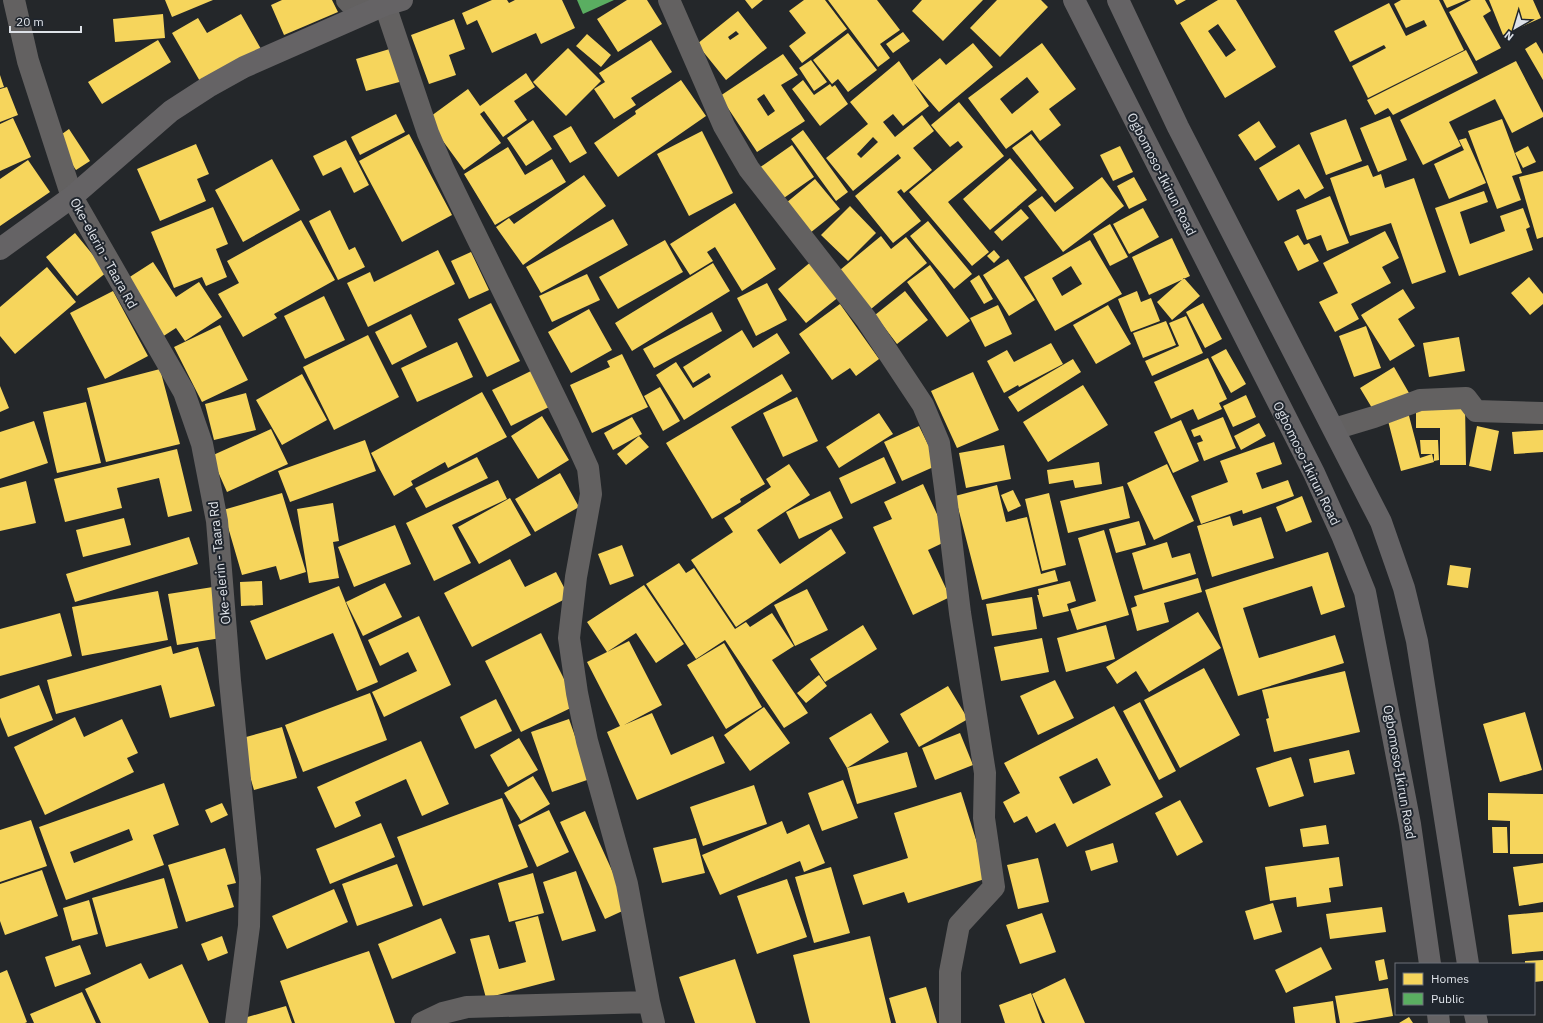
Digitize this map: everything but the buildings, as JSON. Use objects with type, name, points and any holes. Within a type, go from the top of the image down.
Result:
[{"type":"main road","name":"Ogbomoso-Ikirun Road","points":[[1074,0],[1314,473],[1342,535],[1364,592],[1410,824],[1430,963]]},
{"type":"main road","points":[[1118,0],[1178,127],[1381,522],[1404,588],[1417,641],[1468,963]]},
{"type":"main road","points":[[0,249],[72,198],[171,111],[208,87],[244,68],[393,3]]},
{"type":"street","name":"Oke-elerin - Taara Rd","points":[[14,0],[28,61],[72,198],[184,392],[202,444],[217,521],[230,681],[250,878],[250,926],[236,1023]]},
{"type":"street","points":[[347,0],[348,2],[362,8],[393,3],[428,132],[443,168],[588,468],[591,494],[576,577],[569,638],[577,693],[587,741],[627,884],[654,1023]]},
{"type":"street","points":[[669,0],[724,126],[749,169],[866,319],[923,405],[939,443],[960,613],[985,773],[984,818],[994,887],[959,925],[950,972],[950,1023]]},
{"type":"street","points":[[1334,429],[1420,400],[1466,398],[1476,411],[1543,413]]},
{"type":"street","points":[[422,1023],[442,1013],[467,1007],[649,1002]]}]
